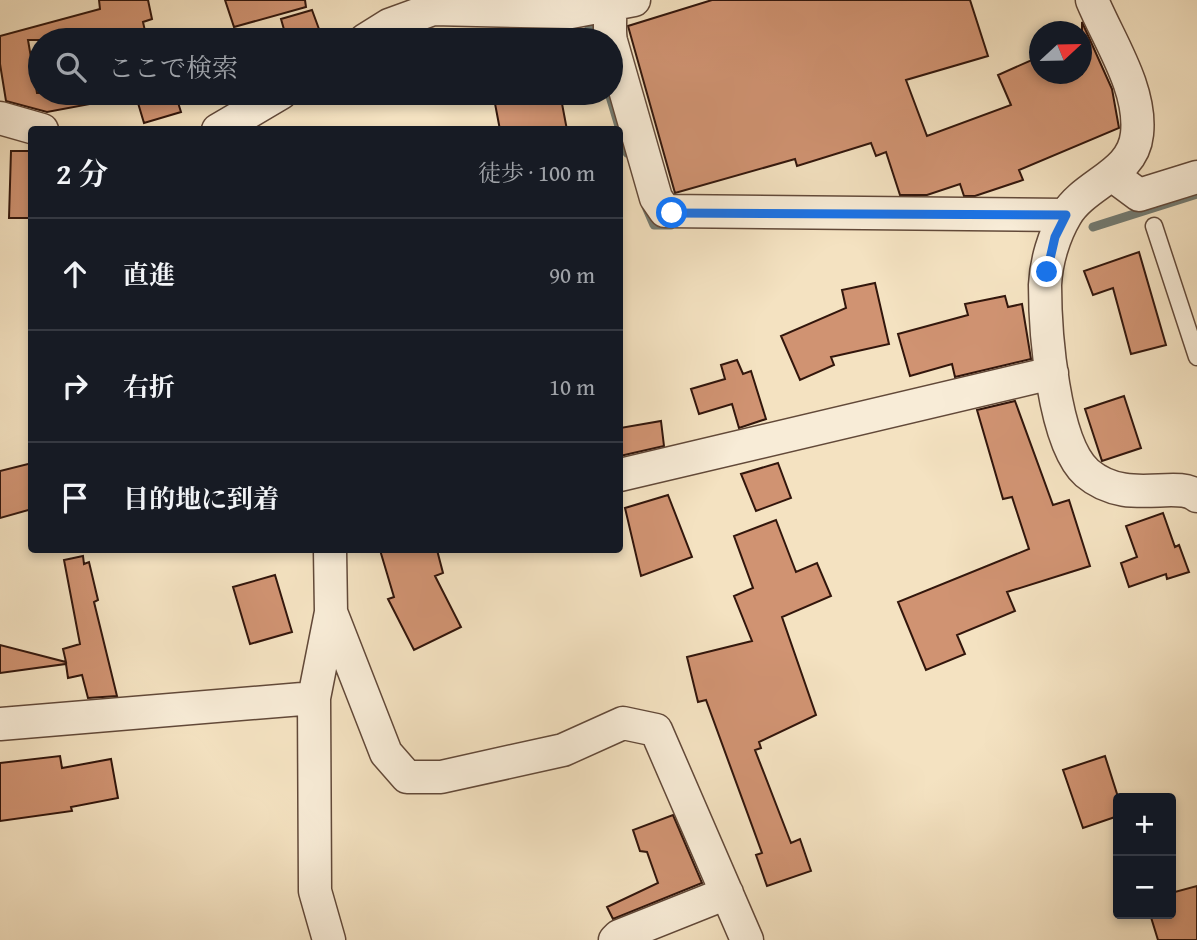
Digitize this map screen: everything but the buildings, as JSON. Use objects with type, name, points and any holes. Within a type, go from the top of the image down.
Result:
[{"type":"street","points":[[1092,0],[1138,106],[1139,115],[1132,151],[1112,175],[1066,215],[1048,260],[1045,285],[1052,373],[1069,450],[1088,473],[1113,488],[1127,492],[1181,490],[1197,496]]},
{"type":"street","points":[[383,28],[433,9],[571,12],[617,2]]},
{"type":"street","points":[[609,28],[608,23],[617,2]]},
{"type":"street","points":[[623,83],[656,198],[665,211],[1066,215]]},
{"type":"street","points":[[237,125],[264,105]]},
{"type":"street","points":[[0,118],[28,126]]},
{"type":"street","points":[[1112,175],[1139,195],[1197,177]]},
{"type":"street","points":[[623,474],[1052,373]]},
{"type":"street","points":[[328,940],[315,891],[314,698],[331,612],[330,553]]},
{"type":"street","points":[[331,612],[386,753],[407,777],[441,777],[563,750],[623,723],[656,730],[747,940]]},
{"type":"street","points":[[0,724],[314,698]]},
{"type":"street","points":[[615,940],[727,893]]},
{"type":"lane","points":[[1154,226],[1197,357]]},
{"type":"waterway","points":[[613,105],[619,126]]},
{"type":"waterway","points":[[623,140],[627,153]]},
{"type":"waterway","points":[[1093,227],[1197,194]]},
{"type":"waterway","points":[[647,209],[654,225],[671,225]]},
{"type":"route","points":[[672,213],[1066,215],[1055,237],[1047,272]]}]
